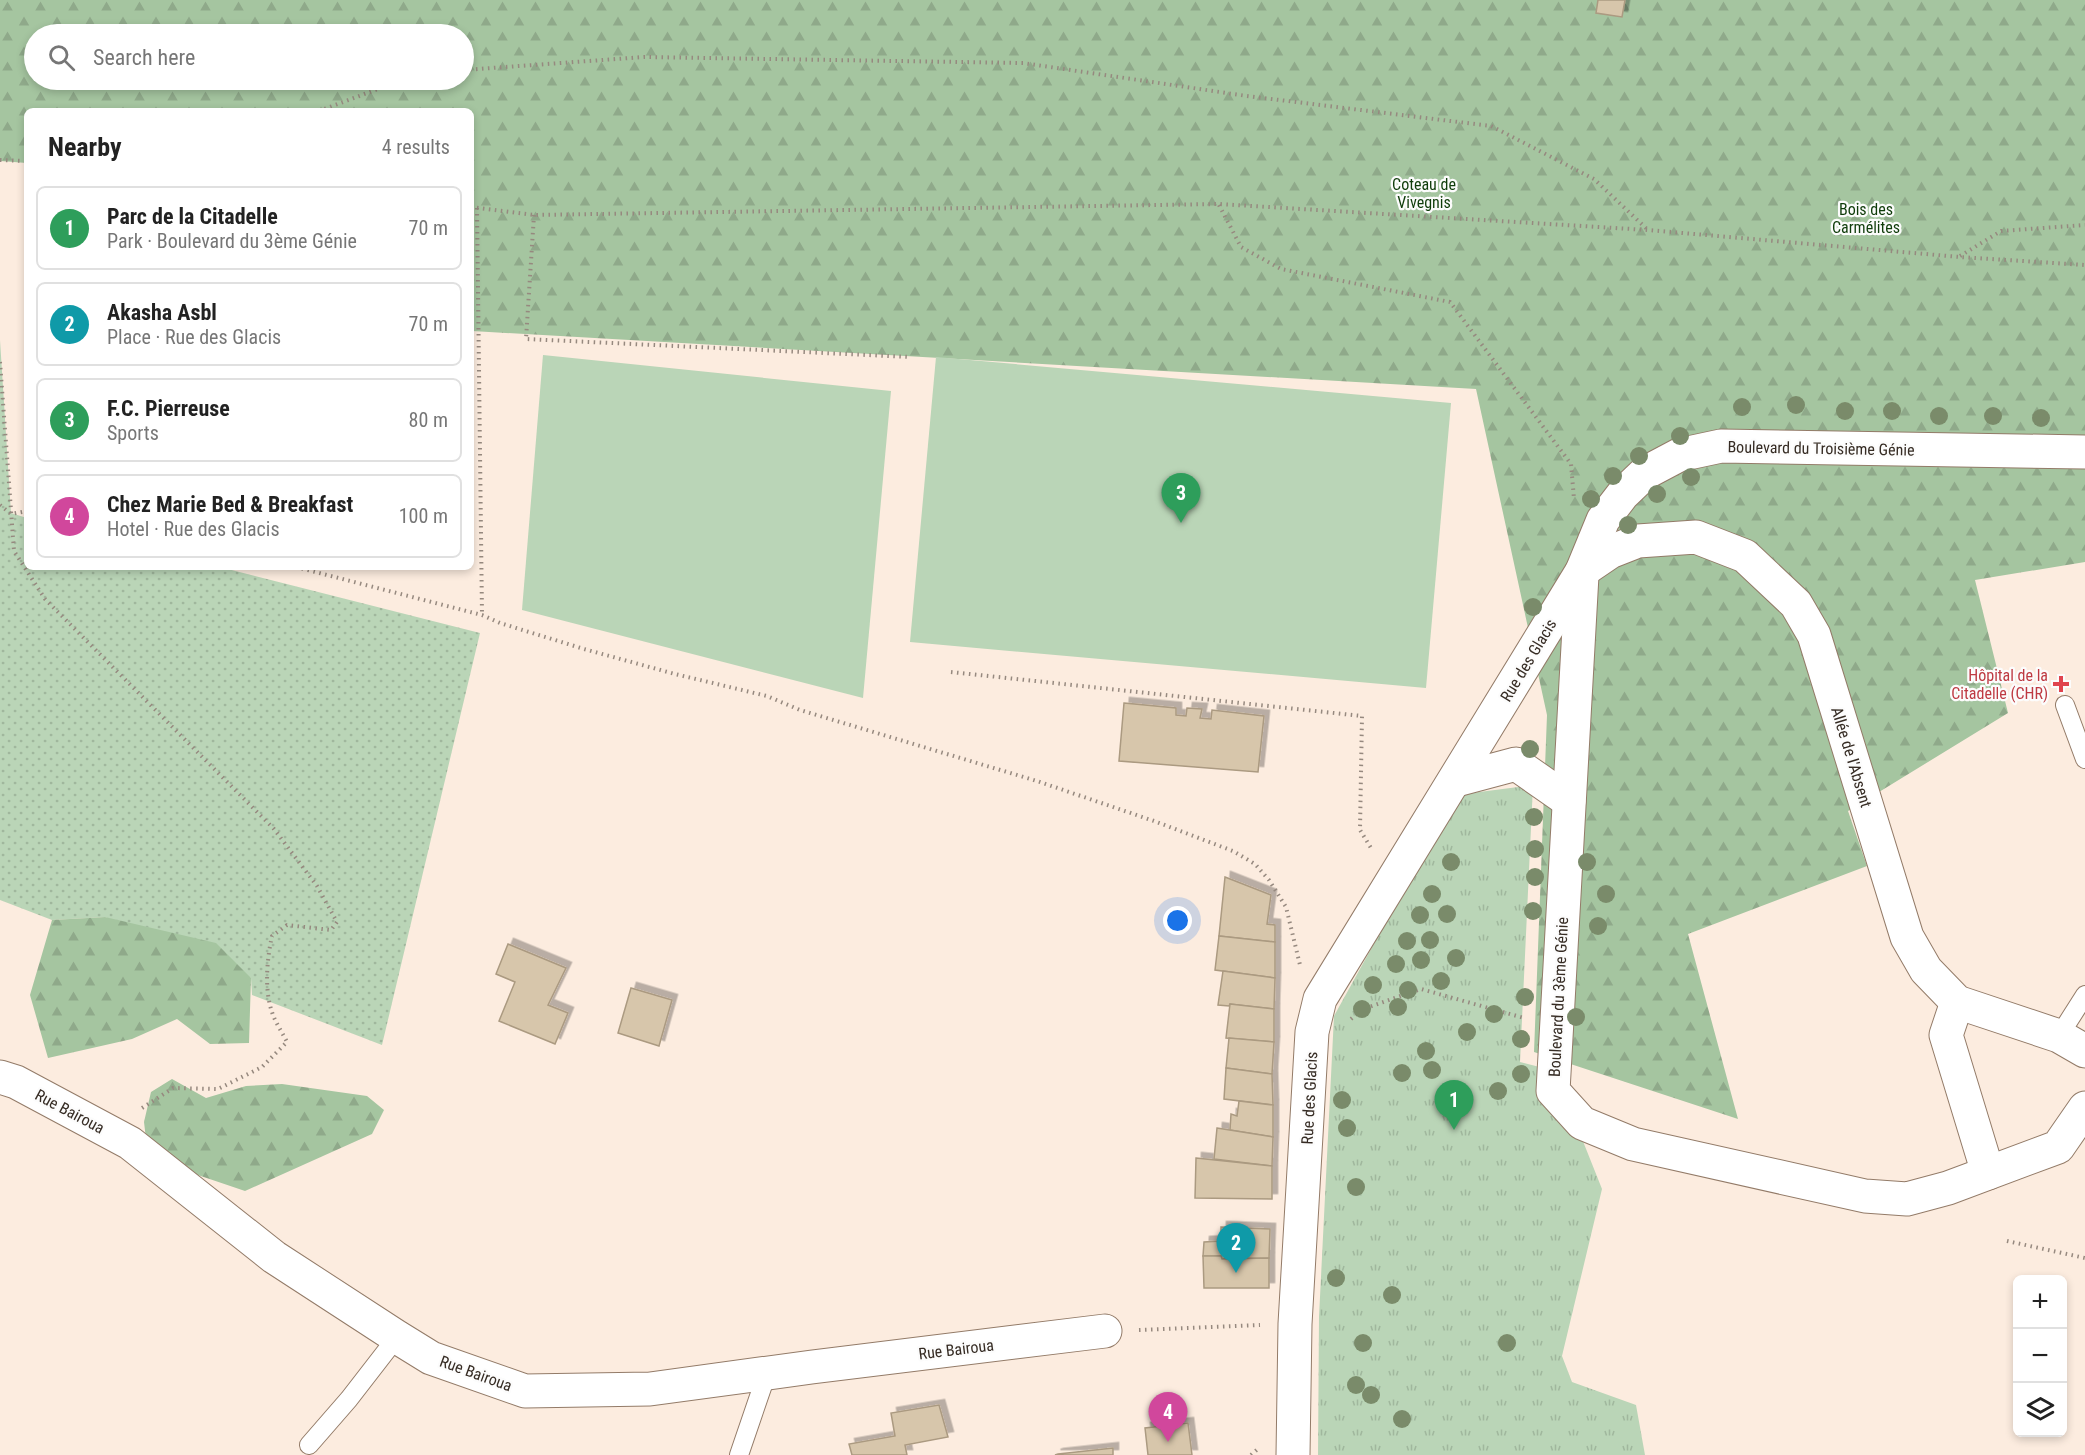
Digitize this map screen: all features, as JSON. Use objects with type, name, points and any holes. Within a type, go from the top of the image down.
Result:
[{"type":"street","name":"Boulevard du Troisième Génie","points":[[1582,571],[1603,520],[1623,494],[1645,473],[1679,455],[1721,446],[2085,453]]},
{"type":"street","name":"Allée de l'Absent","points":[[1582,571],[1610,552],[1638,541],[1696,537],[1745,556],[1796,604],[1814,635],[1907,937],[1926,970],[1957,1002],[2072,1044]]},
{"type":"street","name":"Rue des Glacis","points":[[1293,1455],[1295,1324],[1312,1032],[1320,999],[1582,571]]},
{"type":"street","name":"Boulevard du 3ème Génie","points":[[1582,571],[1553,1091],[1582,1123],[1633,1144],[1865,1196],[1907,1199],[1948,1188],[2058,1148],[2085,1108]]},
{"type":"street","points":[[1456,780],[1516,764],[1569,801]]},
{"type":"street","points":[[1957,1002],[1946,1035],[1988,1173]]},
{"type":"street","name":"Rue Bairoua","points":[[0,1077],[16,1082],[130,1143],[274,1257],[431,1358],[525,1391],[650,1389],[1105,1331]]},
{"type":"lane","points":[[2065,705],[2085,759]]},
{"type":"lane","points":[[2072,1044],[2085,995]]},
{"type":"lane","points":[[309,1445],[349,1399],[396,1337]]},
{"type":"lane","points":[[739,1455],[767,1373]]},
{"type":"path","points":[[474,69],[644,57],[1023,63],[1247,96],[1491,126],[1594,179],[1648,230]]},
{"type":"path","points":[[327,108],[375,90]]},
{"type":"path","points":[[0,160],[24,161]]},
{"type":"path","points":[[1219,204],[1241,247],[1281,270],[1450,302],[1571,464],[1575,500]]},
{"type":"path","points":[[474,208],[534,215],[1219,204],[1648,230],[1960,257],[2085,265]]},
{"type":"path","points":[[477,208],[482,615]]},
{"type":"path","points":[[534,215],[525,339],[910,357]]},
{"type":"path","points":[[1960,257],[2001,231],[2085,225]]},
{"type":"path","points":[[0,362],[14,551],[24,566]]},
{"type":"path","points":[[0,505],[11,514],[24,512]]},
{"type":"path","points":[[27,570],[45,598],[274,829],[317,886],[337,922],[331,930],[287,925],[272,936],[268,985],[272,1011],[287,1042],[262,1067],[218,1089],[173,1088],[139,1109],[118,1136]]},
{"type":"path","points":[[308,570],[482,615],[500,623],[675,674],[767,696],[800,710],[1037,781],[1154,820],[1233,851],[1255,864],[1269,880],[1286,907],[1299,962],[1320,999]]},
{"type":"path","points":[[951,672],[1362,716],[1360,830],[1392,883]]},
{"type":"path","points":[[1311,1052],[1363,1009],[1421,989],[1557,1027]]},
{"type":"path","points":[[2007,1241],[2085,1258]]},
{"type":"path","points":[[1105,1331],[1295,1324]]},
{"type":"green space","points":[[0,0],[2085,0],[2085,562],[1975,580],[2008,713],[1848,811],[1867,866],[1688,934],[1738,1119],[1534,1052],[1547,715],[1476,389],[474,331],[474,108],[24,108],[24,163],[0,161]]},
{"type":"green space","points":[[0,340],[11,513],[24,517],[24,570],[232,570],[480,633],[382,1045],[252,995],[251,978],[105,917],[52,920],[0,900]]},
{"type":"green space","points":[[543,355],[891,391],[863,698],[522,610]]},
{"type":"green space","points":[[936,357],[1451,403],[1426,688],[910,642]]},
{"type":"green space","points":[[1533,785],[1520,1062],[1555,1071],[1602,1189],[1562,1356],[1572,1382],[1636,1405],[1645,1455],[1318,1455],[1319,1317],[1334,1016],[1456,795]]},
{"type":"green space","points":[[105,917],[216,943],[251,978],[249,1043],[210,1044],[177,1019],[132,1039],[48,1058],[30,995],[52,920]]},
{"type":"green space","points":[[172,1079],[206,1098],[246,1086],[282,1084],[367,1096],[384,1110],[372,1134],[245,1191],[186,1171],[146,1139],[144,1122],[151,1092]]},
{"type":"building","points":[[1598,0],[1625,0],[1622,17],[1596,13]]},
{"type":"building","points":[[1124,703],[1176,708],[1176,715],[1186,716],[1187,708],[1202,709],[1200,718],[1211,719],[1212,710],[1264,716],[1258,772],[1119,761]]},
{"type":"building","points":[[1225,877],[1271,895],[1267,924],[1275,925],[1275,942],[1219,936]]},
{"type":"building","points":[[1219,936],[1275,942],[1275,978],[1215,970]]},
{"type":"building","points":[[508,944],[566,968],[548,1005],[568,1013],[555,1044],[499,1021],[515,982],[496,974]]},
{"type":"building","points":[[1223,971],[1275,978],[1274,1009],[1230,1004],[1229,1006],[1218,1005]]},
{"type":"building","points":[[631,988],[672,1000],[659,1046],[618,1033]]},
{"type":"building","points":[[1230,1004],[1274,1009],[1274,1042],[1226,1038]]},
{"type":"building","points":[[1229,1038],[1274,1042],[1272,1074],[1226,1068]]},
{"type":"building","points":[[1226,1068],[1272,1074],[1273,1105],[1224,1099]]},
{"type":"building","points":[[1239,1101],[1273,1105],[1273,1137],[1230,1130],[1231,1114],[1237,1116]]},
{"type":"building","points":[[1217,1128],[1273,1137],[1272,1166],[1214,1159]]},
{"type":"building","points":[[1196,1158],[1272,1166],[1272,1199],[1195,1198]]},
{"type":"building","points":[[1221,1227],[1270,1229],[1269,1258],[1222,1259],[1221,1256],[1203,1256],[1204,1242],[1221,1241]]},
{"type":"building","points":[[1203,1256],[1221,1256],[1222,1259],[1269,1258],[1269,1288],[1204,1288]]},
{"type":"building","points":[[939,1405],[948,1437],[905,1445],[907,1455],[852,1455],[849,1444],[895,1436],[891,1413]]},
{"type":"building","points":[[1188,1423],[1192,1455],[1148,1455],[1145,1428]]},
{"type":"building","points":[[1113,1448],[1113,1455],[1055,1455],[1058,1454]]},
{"type":"place","name":"F.C. Pierreuse","points":[[1181,523]]},
{"type":"place","name":"Hôpital de la Citadelle (CHR)","points":[[2061,684]]},
{"type":"place","name":"Parc de la Citadelle","points":[[1454,1130]]},
{"type":"place","name":"Akasha Asbl","points":[[1236,1273]]},
{"type":"place","name":"Chez Marie Bed & Breakfast","points":[[1168,1442]]},
{"type":"park label","name":"Coteau de Vivegnis","points":[[1424,193]]},
{"type":"park label","name":"Bois des Carmélites","points":[[1866,218]]}]
